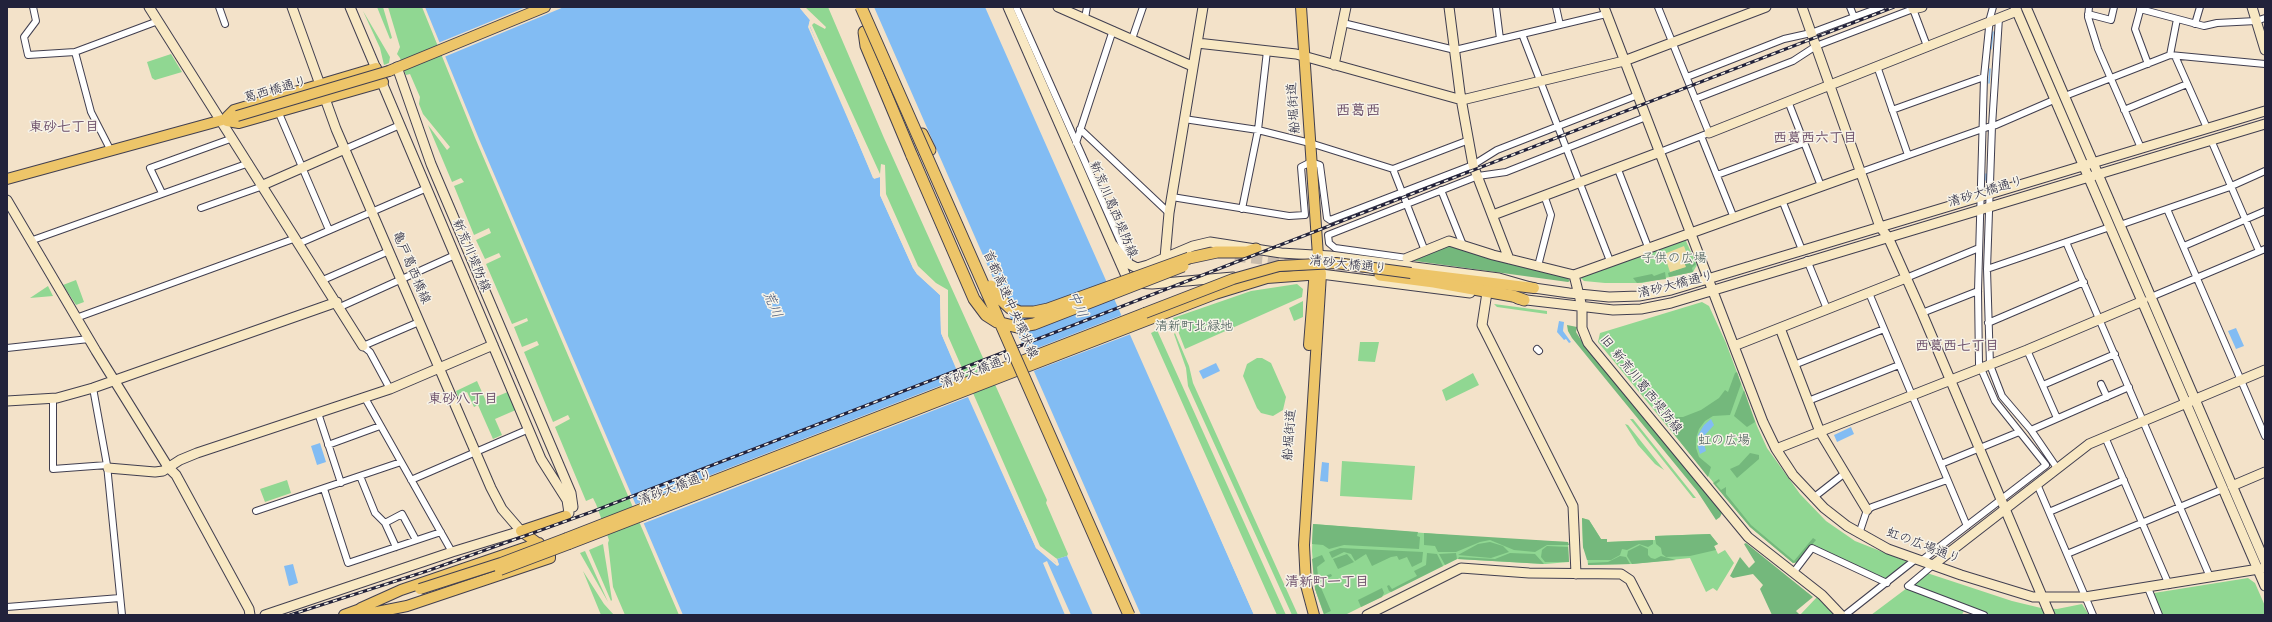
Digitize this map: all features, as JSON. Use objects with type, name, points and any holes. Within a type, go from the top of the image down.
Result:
[{"type":"highway","name":"首都高速中央環状線","points":[[854,7],[1122,615]]},
{"type":"highway","name":"首都高速中央環状線","points":[[861,7],[875,43],[987,289],[1129,615]]},
{"type":"highway","points":[[864,32],[866,46],[974,299],[991,319],[1010,326],[1024,327],[1186,262],[1235,256]]},
{"type":"highway","points":[[875,43],[885,56],[930,150],[990,285],[1006,305],[1020,312],[1040,311],[1217,252],[1247,252],[1256,248]]},
{"type":"highway","points":[[1380,275],[1485,288],[1524,300]]},
{"type":"main road","name":"葛西橋通り","points":[[7,179],[222,121],[396,68],[545,7]]},
{"type":"main road","name":"船堀街道","points":[[1301,7],[1318,256],[1304,545],[1306,585],[1314,615]]},
{"type":"main road","points":[[222,121],[234,110],[376,68]]},
{"type":"main road","points":[[222,121],[239,123],[383,82]]},
{"type":"main road","name":"清砂大橋通り","points":[[344,615],[364,612],[501,563],[1245,275],[1279,266],[1324,263],[1411,273],[1485,288]]},
{"type":"main road","name":"船堀街道","points":[[1307,615],[1300,587],[1297,544],[1317,274]]},
{"type":"main road","name":"清砂大橋通り","points":[[422,592],[503,569],[1233,287],[1284,276],[1317,274]]},
{"type":"main road","points":[[1485,288],[1534,288]]},
{"type":"main road","points":[[521,531],[567,514]]},
{"type":"main road","points":[[364,612],[407,606],[550,558],[550,552],[521,531]]},
{"type":"main road","points":[[364,612],[401,590],[539,543]]},
{"type":"street","points":[[33,7],[36,21],[24,37],[28,55],[75,52],[158,21]]},
{"type":"street","points":[[150,7],[298,240],[363,346],[370,352],[390,389]]},
{"type":"street","points":[[219,7],[225,24]]},
{"type":"street","name":"亀戸葛西橋線","points":[[292,7],[324,99],[475,452],[502,509],[521,531]]},
{"type":"street","name":"新荒川堤防線","points":[[350,7],[383,82],[541,459],[567,500],[567,514]]},
{"type":"street","name":"新荒川葛西堤防線","points":[[1008,7],[1124,272],[1131,281]]},
{"type":"street","points":[[1016,7],[1132,266],[1131,281],[1152,284],[1274,273],[1284,276]]},
{"type":"street","points":[[1058,7],[1192,66]]},
{"type":"street","points":[[1085,18],[1087,7]]},
{"type":"street","points":[[1132,39],[1143,7]]},
{"type":"street","points":[[1165,258],[1172,197],[1202,7]]},
{"type":"street","points":[[1334,65],[1346,7]]},
{"type":"street","points":[[1449,7],[1473,165],[1509,259]]},
{"type":"street","points":[[1496,7],[1500,39]]},
{"type":"street","points":[[1556,7],[1560,25]]},
{"type":"street","points":[[1658,7],[1695,99],[1717,175],[1734,218]]},
{"type":"street","points":[[1802,7],[1880,227],[1888,237],[1922,313],[2050,615]]},
{"type":"street","points":[[1850,7],[1854,17]]},
{"type":"street","points":[[1687,77],[1784,39],[1811,33],[1881,7]]},
{"type":"street","points":[[1984,615],[1966,612],[1908,586],[2046,465],[1995,401],[1985,366],[1978,290],[1980,196],[1984,77],[1993,7]]},
{"type":"street","points":[[2026,7],[2084,165],[2110,227],[2147,299]]},
{"type":"street","points":[[2089,7],[2088,14],[2098,49],[2141,148]]},
{"type":"street","points":[[2088,14],[2111,20],[2114,7]]},
{"type":"street","points":[[2195,24],[2200,7]]},
{"type":"street","points":[[2252,7],[2261,19],[2265,50]]},
{"type":"street","points":[[1197,43],[1305,57],[1462,100],[1624,61],[1760,8]]},
{"type":"street","points":[[1695,99],[1793,61],[1816,46],[1916,8],[1927,46]]},
{"type":"street","points":[[2148,64],[2135,29],[2140,8],[2204,26],[2217,23],[2261,19]]},
{"type":"street","points":[[1493,215],[1579,181],[1660,152],[1990,22],[2016,9],[2093,162],[2120,225],[2147,299],[2228,487],[2261,568],[2265,586]]},
{"type":"street","points":[[1342,24],[1455,50],[1560,25],[1605,11]]},
{"type":"street","name":"虹の広場通り","points":[[1605,11],[1709,278],[1763,422],[1776,449],[1793,475],[1813,498],[1835,518],[1859,534],[1888,549],[2015,593],[2043,598],[2085,597],[2169,585],[2261,568]]},
{"type":"street","points":[[1999,18],[1992,126],[1987,269],[1988,323],[1985,366],[2002,396],[2031,430],[2057,468]]},
{"type":"street","points":[[2177,19],[2172,56],[2187,84],[2207,128]]},
{"type":"street","points":[[1076,143],[1113,30]]},
{"type":"street","points":[[1522,34],[1610,261]]},
{"type":"street","points":[[1242,209],[1258,130],[1267,51]]},
{"type":"street","points":[[75,52],[91,112],[111,151]]},
{"type":"street","points":[[1646,117],[1506,172],[1478,176],[1406,203],[1328,235],[1329,243],[1334,248],[1407,258],[1449,241],[1509,259],[1574,275],[1648,247],[1992,126],[2111,78],[2172,56],[2265,64]]},
{"type":"street","points":[[1877,66],[1908,155]]},
{"type":"street","name":"新荒川堤防線","points":[[396,68],[435,175],[571,494],[573,507],[567,514]]},
{"type":"street","points":[[1892,110],[1984,77]]},
{"type":"street","points":[[2124,110],[2187,84]]},
{"type":"street","points":[[1172,197],[1289,216],[1305,215],[1301,167],[1312,162],[1320,166],[1327,218],[1330,220],[1473,165],[1497,150],[1638,95]]},
{"type":"street","points":[[1788,101],[1821,186]]},
{"type":"street","points":[[278,111],[329,230]]},
{"type":"street","name":"清砂大橋通り","points":[[1132,266],[1148,265],[1193,246],[1210,242],[1499,278],[1534,288],[1579,294],[1609,297],[1639,296],[1661,292],[1709,278],[2265,111]]},
{"type":"street","points":[[1184,119],[1258,130],[1310,143],[1393,169],[1469,140]]},
{"type":"street","name":"清砂大橋通り","points":[[1524,300],[1613,310],[1641,309],[1713,290],[1807,260],[2265,124]]},
{"type":"street","points":[[201,208],[263,186],[400,125]]},
{"type":"street","points":[[1080,129],[1170,213]]},
{"type":"street","points":[[162,193],[150,168],[233,138]]},
{"type":"street","points":[[1776,449],[2027,350],[2262,250],[2245,219],[2211,140]]},
{"type":"street","points":[[1717,175],[1804,143]]},
{"type":"street","points":[[30,241],[249,163]]},
{"type":"street","points":[[1617,167],[1648,247]]},
{"type":"street","points":[[1393,169],[1425,251]]},
{"type":"street","points":[[2120,225],[2230,186],[2265,171]]},
{"type":"street","points":[[76,318],[329,230],[427,188]]},
{"type":"street","points":[[1441,190],[1463,245]]},
{"type":"street","points":[[1538,266],[1551,214],[1544,195]]},
{"type":"street","points":[[7,200],[76,318],[168,467],[176,476],[249,609],[250,615]]},
{"type":"street","points":[[1782,200],[1802,250]]},
{"type":"street","points":[[2167,208],[2241,380],[2263,426],[2265,436]]},
{"type":"street","points":[[2184,246],[2265,211]]},
{"type":"street","points":[[1987,269],[2110,227]]},
{"type":"street","points":[[2066,242],[2210,578]]},
{"type":"street","points":[[1113,245],[1121,257],[1132,266]]},
{"type":"street","points":[[1734,346],[1979,248]]},
{"type":"street","points":[[323,280],[389,252]]},
{"type":"street","points":[[7,401],[53,398],[116,381],[338,304],[401,279],[455,255]]},
{"type":"street","points":[[1807,260],[1827,309]]},
{"type":"street","name":"清砂大橋通り","points":[[1317,274],[1485,288]]},
{"type":"street","name":"旧 新荒川葛西堤防線","points":[[1574,275],[1582,307],[1582,328],[1588,342],[1748,537],[1833,605],[1841,615]]},
{"type":"street","points":[[1988,323],[2084,282]]},
{"type":"street","points":[[1485,288],[1482,327],[1573,506],[1576,574]]},
{"type":"street","points":[[1922,313],[1978,290]]},
{"type":"street","points":[[1869,292],[1967,526]]},
{"type":"street","points":[[363,346],[419,322]]},
{"type":"street","points":[[1780,328],[1820,432],[1867,510],[1859,534]]},
{"type":"street","points":[[1794,365],[1884,329]]},
{"type":"street","points":[[7,348],[89,339]]},
{"type":"street","points":[[53,398],[53,469],[107,466],[155,472],[163,471],[197,453],[390,389],[493,345]]},
{"type":"street","points":[[2027,350],[2057,418]]},
{"type":"street","points":[[2043,385],[2114,354]]},
{"type":"street","points":[[1808,401],[1899,365]]},
{"type":"street","points":[[1845,615],[1918,560],[1967,526],[2037,484],[2089,444],[2265,370]]},
{"type":"street","points":[[2101,384],[2107,397]]},
{"type":"street","points":[[2031,430],[2129,387]]},
{"type":"street","points":[[93,388],[107,466],[122,615]]},
{"type":"street","points":[[364,398],[452,552]]},
{"type":"street","points":[[318,413],[341,483]]},
{"type":"street","points":[[328,445],[380,426]]},
{"type":"street","points":[[412,480],[529,429]]},
{"type":"street","points":[[1941,464],[2019,432]]},
{"type":"street","points":[[2105,437],[2169,585]]},
{"type":"street","points":[[256,511],[401,462]]},
{"type":"street","points":[[168,467],[171,478],[247,615]]},
{"type":"street","points":[[2067,554],[2265,472]]},
{"type":"street","points":[[1813,498],[1845,473]]},
{"type":"street","points":[[360,476],[375,513],[385,523],[396,547]]},
{"type":"street","points":[[1867,510],[1947,480]]},
{"type":"street","points":[[2049,512],[2124,480]]},
{"type":"street","points":[[2037,484],[2093,615]]},
{"type":"street","points":[[2228,487],[2265,562]]},
{"type":"street","points":[[324,489],[348,563],[441,532]]},
{"type":"street","points":[[385,523],[402,514],[416,540]]},
{"type":"street","points":[[265,615],[452,552],[521,531]]},
{"type":"street","points":[[1793,573],[1812,548],[1887,583]]},
{"type":"street","points":[[1367,615],[1456,569],[1625,575],[1632,584],[1648,615]]},
{"type":"street","points":[[2148,588],[2159,615]]},
{"type":"street","points":[[7,607],[120,598]]},
{"type":"green space","points":[[377,7],[383,7],[392,38],[390,39]]},
{"type":"green space","points":[[388,7],[422,7],[476,140],[679,615],[625,615],[613,587],[608,543],[609,540],[596,504],[593,498],[586,501],[555,427],[570,419],[568,415],[553,422],[524,352],[539,345],[537,341],[522,347],[514,327],[528,321],[527,318],[512,324],[486,264],[501,257],[499,253],[485,259],[476,240],[491,233],[489,228],[474,235],[454,186],[464,182],[461,178],[452,182],[428,125],[447,150],[450,147],[423,114],[419,104],[420,97],[410,74],[406,75],[397,54],[400,47]]},
{"type":"green space","points":[[805,7],[828,7],[884,138],[1047,500],[1046,503],[1068,554],[1067,556],[1057,559],[1040,546],[948,336],[948,290],[936,283],[918,266],[886,194],[885,165],[881,164],[880,174],[812,25],[814,23],[825,29],[826,27]]},
{"type":"green space","points":[[363,11],[390,57],[389,63],[384,65],[380,48]]},
{"type":"green space","points":[[171,54],[182,72],[155,80],[152,78],[147,62]]},
{"type":"green space","name":"子供の広場","points":[[1685,239],[1697,265],[1693,272],[1642,283],[1605,283],[1584,281],[1581,278],[1581,276]]},
{"type":"green space","points":[[1444,245],[1565,275],[1570,281],[1568,282],[1408,260]]},
{"type":"green space","points":[[1690,259],[1696,264],[1692,268],[1693,272],[1669,277],[1668,273],[1685,267],[1684,262]]},
{"type":"green space","points":[[1665,272],[1666,279],[1637,283],[1633,278],[1652,274],[1654,276]]},
{"type":"green space","points":[[76,280],[84,302],[76,305],[63,285]]},
{"type":"green space","name":"清新町北緑地","points":[[1297,284],[1303,289],[1302,297],[1185,349],[1173,318],[1251,291]]},
{"type":"green space","points":[[48,286],[53,296],[30,298]]},
{"type":"green space","points":[[1303,301],[1303,317],[1294,321],[1289,308]]},
{"type":"green space","name":"虹の広場","points":[[1702,302],[1709,306],[1726,343],[1757,426],[1767,448],[1800,494],[1826,521],[1855,541],[1908,562],[1887,583],[1812,545],[1798,562],[1793,563],[1750,527],[1598,342],[1600,333]]},
{"type":"green space","points":[[1494,304],[1547,311],[1547,314],[1497,307]]},
{"type":"green space","points":[[1567,325],[1577,327],[1576,332],[1581,340],[1722,513],[1720,517],[1716,520],[1697,491],[1572,338],[1568,331]]},
{"type":"green space","points":[[1157,330],[1286,615],[1277,615],[1151,333]]},
{"type":"green space","points":[[1175,333],[1189,366],[1193,383],[1298,615],[1292,615],[1188,386],[1186,368],[1174,334]]},
{"type":"green space","points":[[1360,342],[1379,342],[1375,362],[1358,361]]},
{"type":"green space","points":[[1257,358],[1262,358],[1271,363],[1286,397],[1283,410],[1273,416],[1261,413],[1257,408],[1243,376],[1247,364]]},
{"type":"green space","points":[[1737,372],[1741,384],[1730,415],[1713,416],[1705,421],[1699,429],[1696,438],[1696,448],[1699,457],[1711,467],[1708,477],[1666,424],[1670,417],[1683,417],[1701,410],[1719,398],[1725,390],[1728,392],[1735,373]]},
{"type":"green space","points":[[1473,373],[1479,385],[1446,401],[1442,390]]},
{"type":"green space","points":[[477,381],[486,401],[510,391],[518,409],[495,419],[502,435],[493,439],[478,405],[474,407],[467,392],[458,396],[456,391]]},
{"type":"green space","points":[[1744,390],[1755,422],[1747,427],[1734,416]]},
{"type":"green space","points":[[1630,419],[1633,419],[1696,498],[1693,498]]},
{"type":"green space","points":[[1625,424],[1628,425],[1664,470],[1655,464],[1638,445]]},
{"type":"green space","points":[[1750,453],[1759,455],[1759,459],[1737,478],[1730,469],[1739,465]]},
{"type":"green space","points":[[1342,461],[1415,466],[1412,500],[1340,496]]},
{"type":"green space","points":[[1719,479],[1720,481],[1716,484],[1721,490],[1726,487],[1726,494],[1751,525],[1794,561],[1813,538],[1816,540],[1798,562],[1793,563],[1750,527],[1713,483]]},
{"type":"green space","points":[[287,480],[291,493],[265,502],[260,489]]},
{"type":"green space","points":[[1582,518],[1589,520],[1601,539],[1607,539],[1607,542],[1655,540],[1655,536],[1710,534],[1718,544],[1714,546],[1718,554],[1725,550],[1734,563],[1717,591],[1713,588],[1706,592],[1690,558],[1632,564],[1588,565],[1587,556],[1583,547]]},
{"type":"green space","points":[[1582,518],[1589,520],[1601,539],[1607,539],[1607,542],[1653,540],[1653,544],[1648,547],[1639,544],[1627,550],[1622,549],[1620,555],[1611,560],[1587,560],[1583,547]]},
{"type":"green space","points":[[1313,524],[1498,539],[1568,542],[1569,562],[1545,564],[1457,559],[1345,615],[1324,615],[1315,589],[1312,551]]},
{"type":"green space","points":[[1313,524],[1418,532],[1417,536],[1420,537],[1419,549],[1344,545],[1329,549],[1323,545],[1312,544]]},
{"type":"green space","points":[[1424,533],[1568,542],[1569,545],[1547,545],[1535,552],[1514,550],[1490,540],[1480,542],[1456,552],[1438,552],[1435,546],[1424,545]]},
{"type":"green space","points":[[1710,534],[1718,544],[1714,546],[1716,550],[1690,556],[1666,557],[1662,554],[1661,548],[1656,544],[1655,536]]},
{"type":"green space","points":[[1490,542],[1503,546],[1509,552],[1491,558],[1458,555],[1478,544]]},
{"type":"green space","points":[[1746,543],[1813,597],[1796,611],[1800,615],[1772,615],[1760,589],[1763,585],[1753,574],[1733,578],[1730,576],[1740,557],[1749,568],[1755,562],[1744,544]]},
{"type":"green space","points":[[603,544],[612,600],[611,601],[589,550]]},
{"type":"green space","points":[[1640,545],[1648,549],[1648,555],[1651,558],[1655,559],[1661,556],[1676,560],[1632,564],[1627,556],[1628,551]]},
{"type":"green space","points":[[1547,546],[1568,547],[1569,562],[1545,562],[1541,557],[1542,550]]},
{"type":"green space","points":[[1340,548],[1423,552],[1422,562],[1412,567],[1407,557],[1399,560],[1397,556],[1391,557],[1372,566],[1366,554],[1355,561],[1351,554],[1344,552],[1332,558],[1329,552]]},
{"type":"green space","points":[[585,551],[608,602],[580,553]]},
{"type":"green space","points":[[1427,553],[1437,554],[1443,566],[1391,592],[1389,591],[1387,586],[1389,585],[1392,589],[1417,576],[1414,571],[1426,565]]},
{"type":"green space","points":[[1456,553],[1457,559],[1445,565],[1439,554]]},
{"type":"green space","points":[[1510,553],[1535,554],[1544,564],[1458,559],[1459,557],[1495,559]]},
{"type":"green space","points":[[1347,554],[1354,562],[1338,569],[1333,559]]},
{"type":"green space","points":[[1322,555],[1325,561],[1317,567],[1318,575],[1321,577],[1331,574],[1332,576],[1319,583],[1331,611],[1324,614],[1315,589],[1312,559]]},
{"type":"green space","points":[[1620,556],[1626,557],[1630,564],[1588,565],[1588,563],[1608,562]]},
{"type":"green space","points":[[583,571],[604,604],[614,615],[601,615]]},
{"type":"green space","points":[[1927,573],[2012,601],[2041,608],[2057,609],[2082,604],[2089,615],[1986,615],[1965,608],[1962,615],[1871,615]]},
{"type":"green space","points":[[2248,578],[2255,583],[2265,606],[2265,615],[2161,615],[2153,595],[2154,593]]},
{"type":"green space","points":[[1382,588],[1384,593],[1382,597],[1361,607],[1358,600]]},
{"type":"green space","points":[[1817,597],[1832,609],[1836,615],[1800,615]]},
{"type":"sand","points":[[1684,246],[1689,260],[1684,262],[1686,267],[1670,272],[1664,254]]},
{"type":"water","name":"荒川","points":[[425,7],[799,7],[810,20],[809,24],[873,178],[880,177],[880,195],[913,268],[917,274],[940,295],[941,333],[1036,548],[1059,565],[1057,559],[1067,556],[1093,615],[683,615],[479,139]]},
{"type":"water","name":"中川","points":[[874,7],[985,7],[1254,615],[1141,615]]},
{"type":"water","points":[[1559,321],[1564,322],[1563,331],[1571,342],[1569,343],[1566,339],[1564,340],[1557,332]]},
{"type":"water","points":[[2236,328],[2244,346],[2236,349],[2228,331]]},
{"type":"water","points":[[1216,363],[1220,371],[1203,379],[1199,371]]},
{"type":"water","points":[[1711,419],[1714,425],[1705,435],[1704,444],[1706,451],[1700,454],[1698,447],[1698,435],[1704,425]]},
{"type":"water","points":[[1851,427],[1854,434],[1837,442],[1834,435]]},
{"type":"water","points":[[320,443],[326,462],[317,465],[311,446]]},
{"type":"water","points":[[1322,462],[1329,463],[1328,482],[1320,481]]},
{"type":"water","points":[[293,564],[298,583],[289,586],[284,566]]},
{"type":"pier","points":[[526,7],[564,7],[444,57],[438,43]]},
{"type":"pier","points":[[799,7],[812,19],[810,27],[875,176],[882,176],[882,194],[915,267],[919,273],[942,294],[943,333],[1037,547],[1056,563],[1055,558],[1057,559],[1059,565],[1057,566],[1036,548],[968,397],[642,524],[634,505],[960,378],[941,333],[940,295],[917,274],[913,268],[880,195],[880,177],[874,179],[808,27],[810,20]]},
{"type":"pier","points":[[1115,299],[1117,299],[1256,615],[1254,615],[1131,334],[1031,372],[1022,354],[1122,315]]},
{"type":"pier","points":[[1047,561],[1071,615],[1065,615],[1043,563]]},
{"type":"waterway","points":[[1991,49],[1993,32]]},
{"type":"waterway","points":[[1989,83],[1990,69]]},
{"type":"waterway","points":[[1986,174],[1986,180]]},
{"type":"tunnel","points":[[1235,256],[1299,263]]},
{"type":"tunnel","points":[[1320,266],[1380,275]]},
{"type":"railway","points":[[290,615],[427,571],[594,511],[1894,7]]},
{"type":"district","name":"西葛西","points":[[1358,112]]},
{"type":"district","name":"東砂七丁目","points":[[64,129]]},
{"type":"district","name":"西葛西六丁目","points":[[1815,140]]},
{"type":"district","name":"西葛西七丁目","points":[[1957,348]]},
{"type":"district","name":"東砂八丁目","points":[[463,401]]},
{"type":"district","name":"清新町一丁目","points":[[1327,584]]}]
